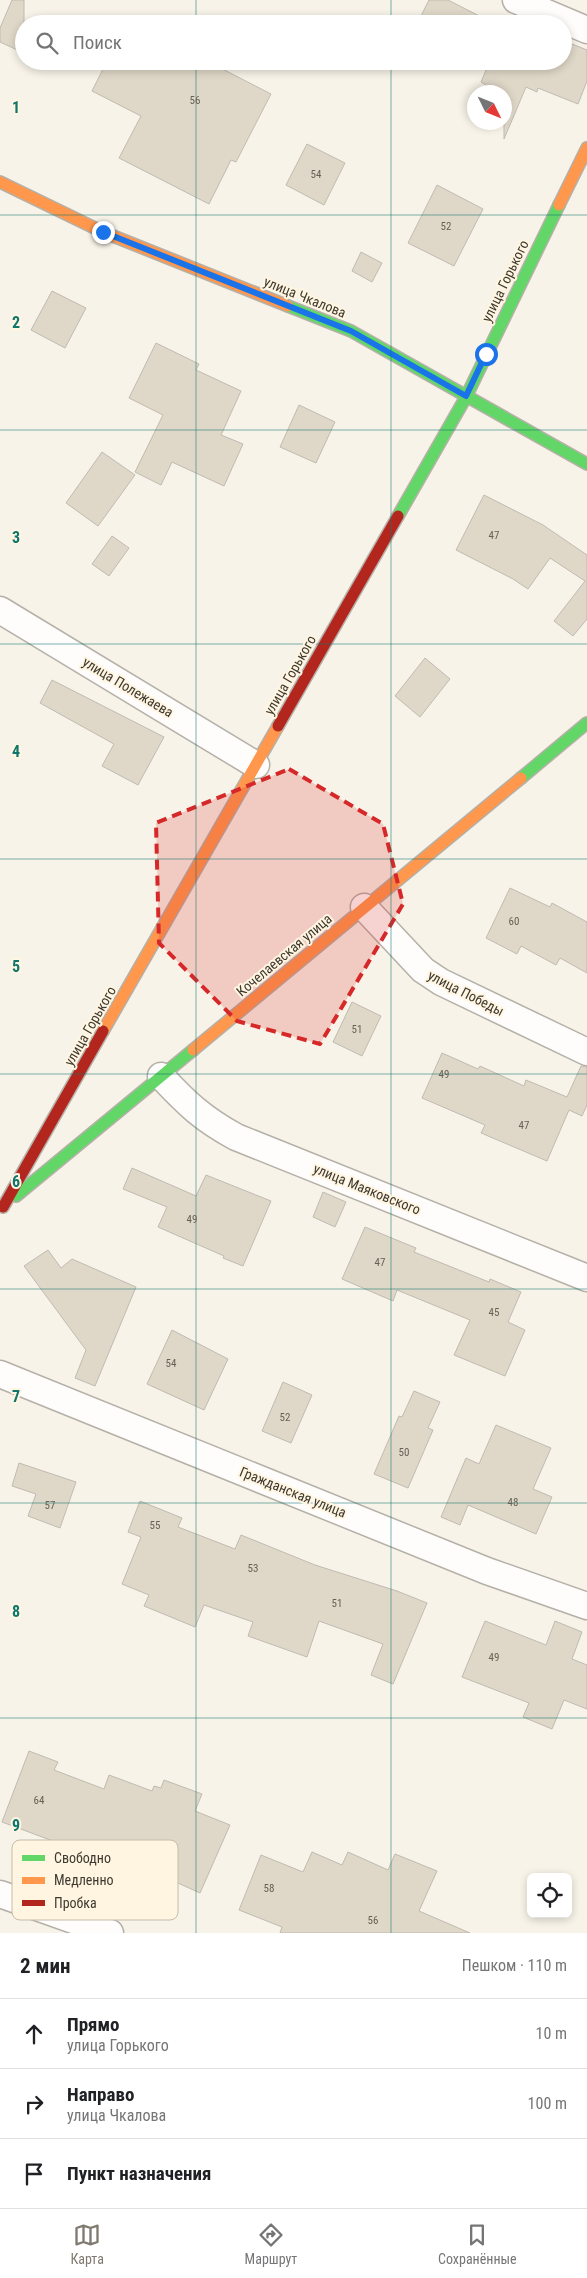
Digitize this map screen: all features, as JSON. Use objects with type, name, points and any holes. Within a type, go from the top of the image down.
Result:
[{"type":"street","points":[[516,0],[552,15]]},
{"type":"street","points":[[572,24],[587,30]]},
{"type":"street","name":"улица Горького","points":[[2,1208],[466,396],[587,148]]},
{"type":"street","name":"улица Чкалова","points":[[0,182],[103,232],[351,331],[587,464]]},
{"type":"street","name":"улица Полежаева","points":[[0,610],[256,765]]},
{"type":"street","name":"Кочелаевская улица","points":[[2,1208],[587,723]]},
{"type":"street","name":"улица Победы","points":[[364,908],[423,970],[441,982],[587,1052]]},
{"type":"street","name":"улица Маяковского","points":[[161,1076],[190,1108],[212,1124],[236,1137],[587,1278]]},
{"type":"street","name":"Гражданская улица","points":[[0,1374],[487,1571],[587,1606]]},
{"type":"street","points":[[0,1894],[12,1898]]},
{"type":"street","points":[[73,1920],[110,1933]]},
{"type":"highlighted area","points":[[289,769],[383,824],[403,904],[320,1044],[237,1021],[159,943],[156,823]]},
{"type":"building","points":[[12,0],[24,0],[24,15],[15,15],[15,49],[0,42],[0,28]]},
{"type":"building","points":[[429,0],[448,0],[477,15],[422,15]]},
{"type":"building","points":[[572,44],[587,50],[587,81],[578,104],[538,88],[537,92],[526,87],[512,120],[512,85],[486,85],[481,82],[486,70],[572,70]]},
{"type":"building","points":[[102,70],[224,70],[271,94],[236,162],[231,160],[209,204],[119,158],[141,116],[92,91]]},
{"type":"building","points":[[504,130],[508,130],[504,139]]},
{"type":"building","points":[[307,144],[345,163],[324,205],[286,185]]},
{"type":"building","points":[[437,185],[483,209],[454,266],[408,243]]},
{"type":"building","points":[[361,252],[382,263],[372,282],[352,271]]},
{"type":"building","points":[[52,291],[86,308],[65,348],[31,330]]},
{"type":"building","points":[[156,343],[199,364],[196,370],[241,391],[221,435],[243,444],[224,486],[172,462],[161,485],[135,472],[163,415],[129,398]]},
{"type":"building","points":[[299,405],[335,422],[316,463],[280,447]]},
{"type":"building","points":[[102,452],[135,475],[98,526],[66,503]]},
{"type":"building","points":[[484,495],[543,525],[587,555],[587,619],[573,636],[554,621],[585,581],[550,558],[528,589],[513,579],[456,550]]},
{"type":"building","points":[[112,536],[129,548],[109,576],[92,564]]},
{"type":"building","points":[[425,658],[450,679],[420,717],[395,696]]},
{"type":"building","points":[[52,680],[164,737],[138,785],[102,766],[114,744],[40,703]]},
{"type":"building","points":[[510,888],[550,907],[552,903],[587,922],[587,973],[560,958],[556,965],[521,946],[517,954],[486,938]]},
{"type":"building","points":[[352,1002],[381,1016],[362,1056],[333,1042]]},
{"type":"building","points":[[442,1053],[478,1069],[480,1066],[524,1086],[526,1080],[567,1097],[581,1066],[587,1067],[587,1105],[582,1116],[569,1110],[547,1161],[481,1133],[485,1125],[422,1098]]},
{"type":"building","points":[[132,1168],[196,1196],[206,1175],[271,1201],[243,1266],[158,1227],[167,1207],[123,1189]]},
{"type":"building","points":[[323,1192],[346,1202],[335,1227],[313,1217]]},
{"type":"building","points":[[365,1227],[416,1248],[414,1252],[489,1282],[490,1279],[521,1292],[508,1322],[525,1330],[505,1376],[454,1355],[470,1320],[397,1290],[393,1301],[342,1279]]},
{"type":"building","points":[[48,1250],[61,1268],[72,1259],[136,1287],[95,1386],[75,1378],[86,1350],[24,1266]]},
{"type":"building","points":[[172,1330],[228,1359],[204,1410],[147,1384]]},
{"type":"building","points":[[283,1382],[312,1395],[291,1443],[262,1431]]},
{"type":"building","points":[[414,1391],[440,1402],[428,1428],[433,1430],[408,1488],[374,1474],[399,1416],[402,1417]]},
{"type":"building","points":[[496,1425],[551,1448],[533,1489],[552,1497],[536,1534],[468,1505],[460,1525],[441,1517],[466,1458],[479,1464]]},
{"type":"building","points":[[19,1463],[76,1482],[60,1528],[28,1516],[36,1494],[12,1486]]},
{"type":"building","points":[[140,1501],[182,1518],[178,1527],[235,1549],[241,1535],[315,1565],[397,1591],[427,1603],[393,1684],[371,1675],[383,1644],[319,1621],[307,1657],[248,1636],[253,1622],[204,1605],[195,1627],[144,1606],[149,1595],[122,1584],[141,1537],[128,1532]]},
{"type":"building","points":[[485,1621],[546,1645],[555,1621],[582,1632],[572,1659],[587,1665],[587,1709],[564,1700],[552,1729],[523,1717],[529,1703],[462,1677]]},
{"type":"building","points":[[29,1751],[58,1762],[54,1770],[104,1789],[109,1775],[152,1791],[154,1786],[161,1788],[164,1780],[202,1794],[195,1811],[230,1825],[200,1893],[178,1883],[178,1840],[50,1840],[2,1822]]},
{"type":"building","points":[[312,1852],[342,1865],[348,1852],[388,1870],[395,1854],[437,1871],[419,1911],[470,1933],[280,1933],[282,1927],[239,1910],[261,1855],[303,1872]]},
{"type":"traffic: fast","points":[[398,516],[466,397],[559,205]]},
{"type":"traffic: fast","points":[[288,306],[351,331],[587,464]]},
{"type":"traffic: fast","points":[[521,778],[587,723]]},
{"type":"traffic: fast","points":[[16,1196],[193,1050]]},
{"type":"traffic: slow","points":[[559,205],[587,148]]},
{"type":"traffic: slow","points":[[0,182],[103,232],[288,306]]},
{"type":"traffic: slow","points":[[103,1031],[278,726]]},
{"type":"traffic: slow","points":[[193,1050],[521,778]]},
{"type":"traffic: jam","points":[[278,726],[398,516]]},
{"type":"traffic: jam","points":[[3,1207],[103,1031]]},
{"type":"route","points":[[103,232],[351,331],[466,396],[486,354]]}]
